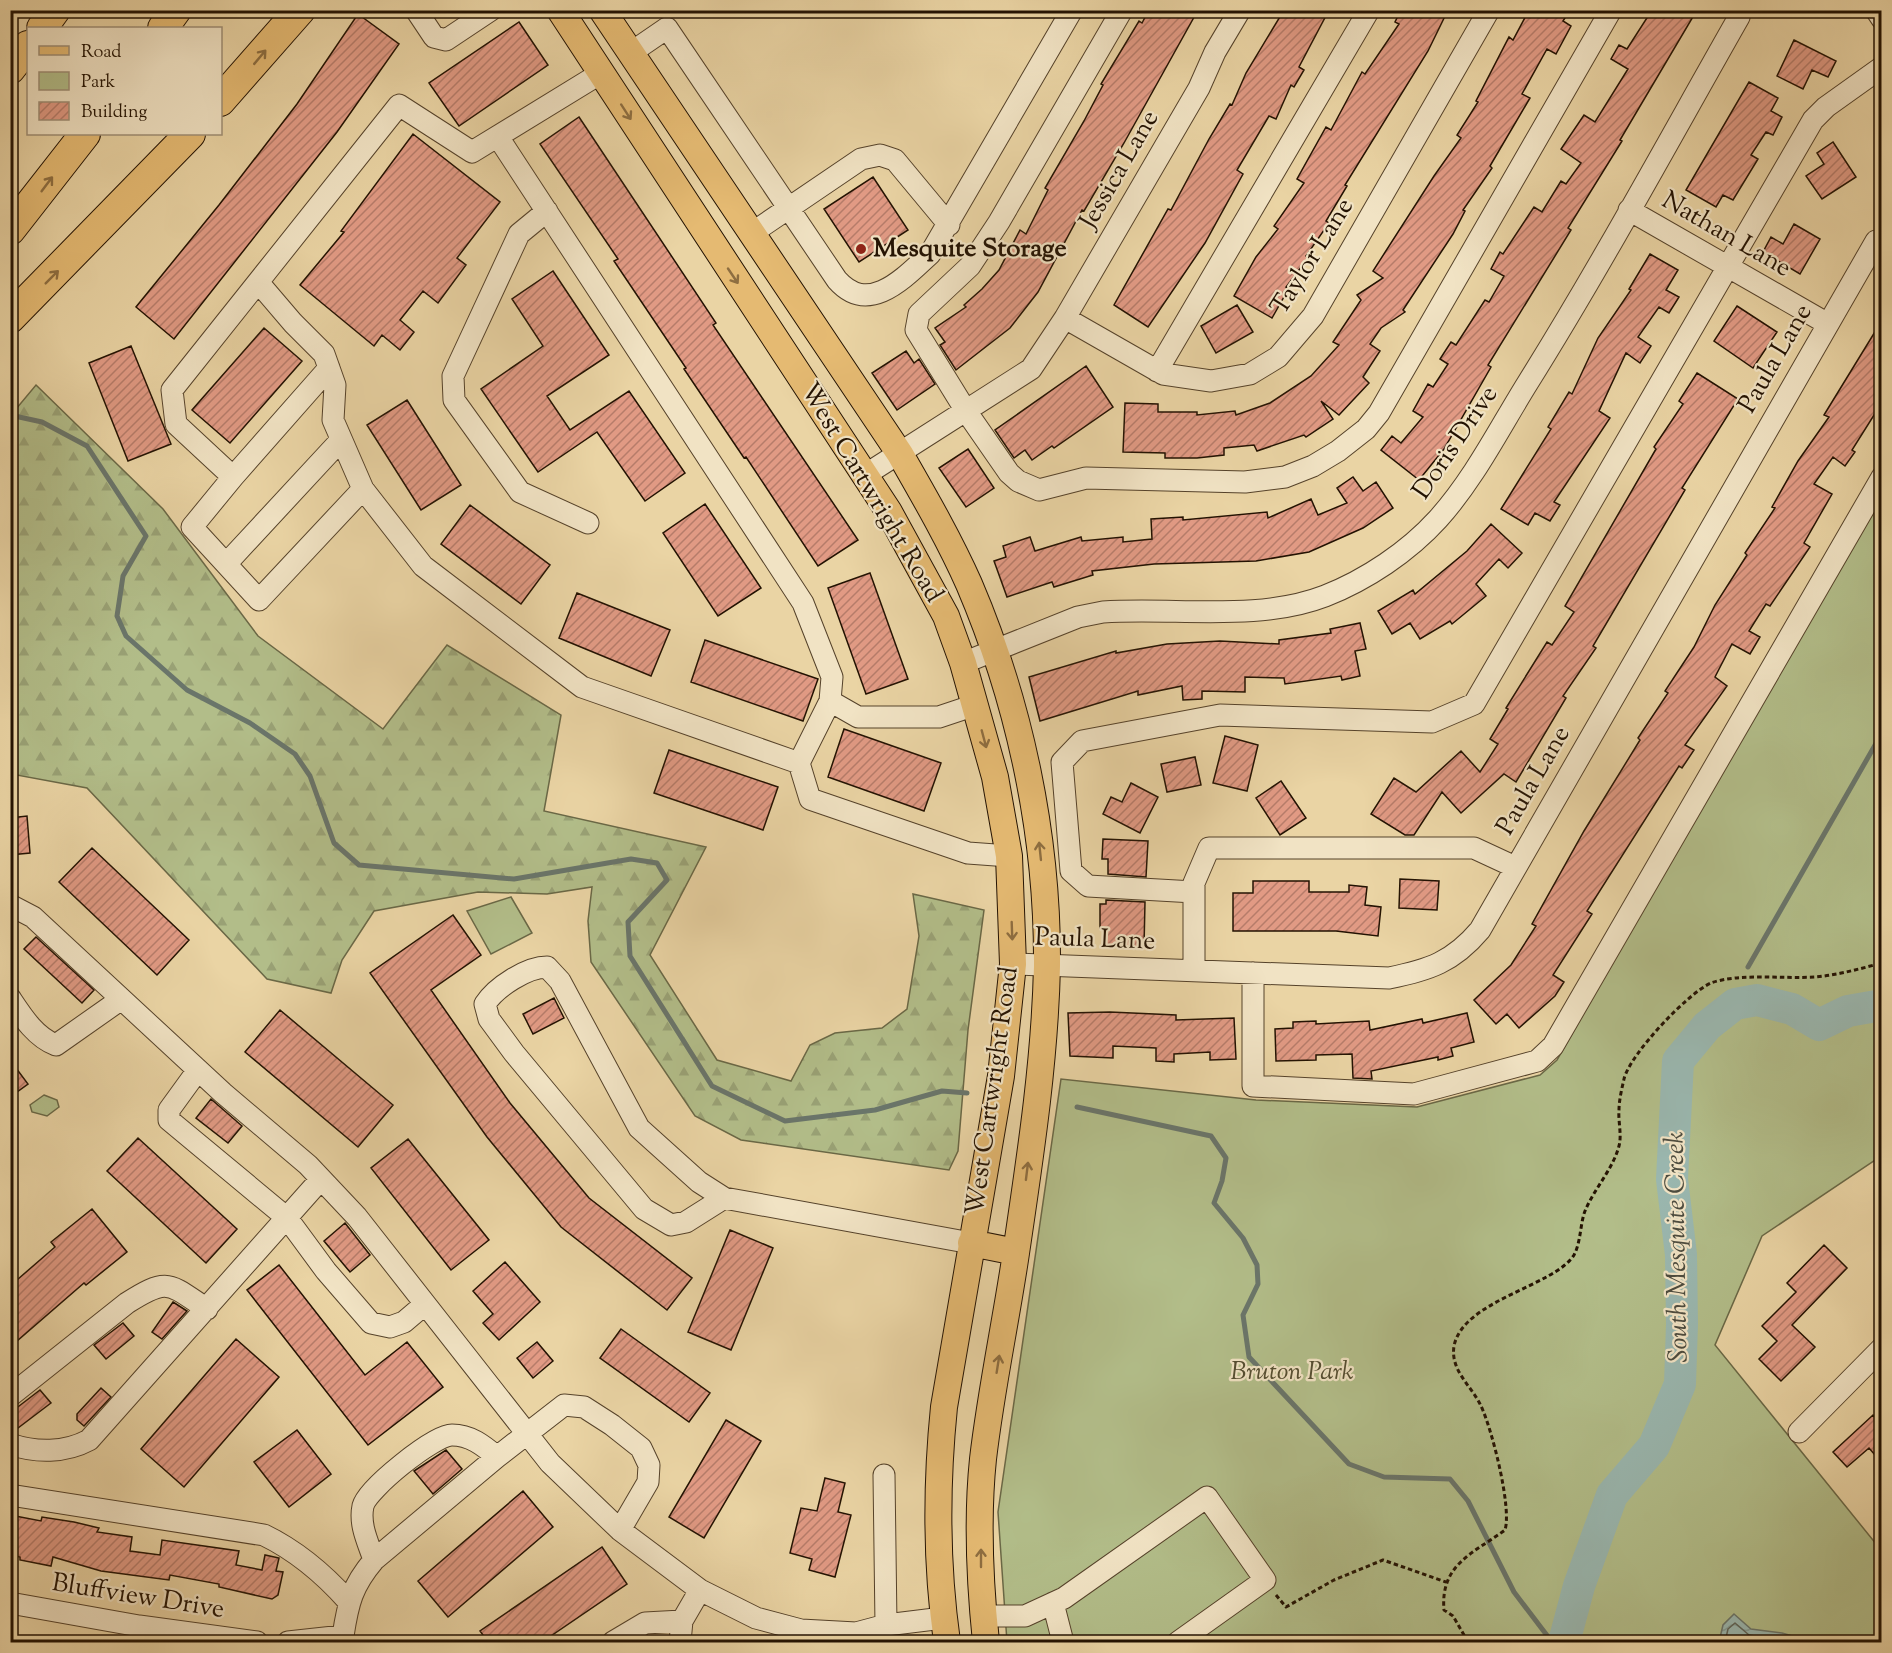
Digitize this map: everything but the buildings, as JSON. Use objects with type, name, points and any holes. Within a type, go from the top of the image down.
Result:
[{"type":"highway","points":[[43,27],[55,10]]},
{"type":"highway","points":[[164,27],[176,10]]},
{"type":"highway","points":[[222,99],[300,10]]},
{"type":"highway","points":[[10,69],[27,47]]},
{"type":"highway","points":[[10,230],[84,135]]},
{"type":"highway","points":[[10,318],[189,135]]},
{"type":"main road","name":"West Cartwright Road","points":[[560,10],[889,512],[946,616],[963,663],[995,777],[1009,856],[1013,964],[1000,1076],[944,1407],[938,1462],[938,1561],[945,1630]]},
{"type":"main road","name":"West Cartwright Road","points":[[602,10],[900,454],[941,525],[969,584],[994,650],[1026,765],[1041,851],[1047,964],[1038,1081],[1016,1252],[983,1460],[981,1562],[986,1642]]},
{"type":"main road","points":[[601,73],[632,52]]},
{"type":"main road","points":[[971,1243],[1016,1252]]},
{"type":"main road","points":[[945,1630],[984,1616]]},
{"type":"street","points":[[416,10],[434,37],[446,40],[491,10]]},
{"type":"street","points":[[632,52],[666,28],[837,280],[845,290],[863,297],[883,291],[911,272],[930,254],[949,225],[1072,10]]},
{"type":"street","points":[[1122,10],[999,222],[969,266],[919,314],[916,330],[966,411],[1009,473],[1018,481],[1039,490],[1086,478],[1245,482],[1285,477],[1313,466],[1338,451],[1366,429],[1379,413],[1611,10]]},
{"type":"street","name":"Jessica Lane","points":[[865,475],[1031,369],[1065,318],[1199,88],[1215,52],[1240,10]]},
{"type":"street","points":[[1157,371],[1369,10]]},
{"type":"street","name":"Taylor Lane","points":[[1065,318],[1163,374],[1211,381],[1250,374],[1278,357],[1313,316],[1489,10]]},
{"type":"street","points":[[1876,10],[1881,19]]},
{"type":"street","name":"Doris Drive","points":[[963,663],[1078,617],[1141,609],[1194,611],[1281,608],[1324,597],[1363,579],[1408,546],[1437,520],[1460,492],[1562,328],[1737,14]]},
{"type":"street","points":[[1194,892],[1088,886],[1071,871],[1062,762],[1082,741],[1220,716],[1432,722],[1474,704],[1726,266],[1813,120],[1826,106],[1881,68]]},
{"type":"street","points":[[233,477],[176,424],[172,390],[399,105],[472,152],[601,73]]},
{"type":"street","points":[[498,137],[803,603],[832,677],[830,701],[799,763],[810,800],[968,853],[1009,856]]},
{"type":"street","points":[[752,232],[861,159],[880,155],[896,160],[949,225]]},
{"type":"street","name":"Nathan Lane","points":[[1629,210],[1828,324]]},
{"type":"street","points":[[547,211],[519,234],[453,376],[454,400],[520,492],[588,523]]},
{"type":"street","name":"Paula Lane","points":[[1013,964],[1389,978],[1438,966],[1465,947],[1480,930],[1876,240]]},
{"type":"street","points":[[258,282],[293,323],[324,354],[335,385],[333,420],[340,441],[363,489],[423,566],[582,687],[799,763]]},
{"type":"street","points":[[329,368],[192,527],[259,600],[363,489]]},
{"type":"street","points":[[226,564],[340,441]]},
{"type":"street","points":[[1252,973],[1253,1086],[1414,1094],[1537,1061],[1553,1047],[1881,477]]},
{"type":"street","points":[[830,701],[858,717],[939,717],[975,705]]},
{"type":"street","points":[[1194,971],[1194,892],[1198,872],[1209,848],[1474,848],[1515,867]]},
{"type":"street","points":[[10,905],[33,917],[120,1000],[321,1179],[357,1217],[550,1463],[620,1530],[699,1590],[756,1618],[801,1630],[856,1633],[886,1625],[945,1630]]},
{"type":"street","points":[[724,1198],[686,1222],[671,1225],[644,1209],[514,1053],[489,1019],[485,1004],[490,996],[524,973],[538,967],[547,967],[560,981],[639,1128],[699,1182],[724,1198],[971,1243]]},
{"type":"street","points":[[10,998],[21,1015],[45,1041],[56,1045],[120,1000]]},
{"type":"street","points":[[198,1070],[169,1110],[169,1120],[287,1218],[326,1271],[371,1323],[390,1327],[404,1322],[424,1305]]},
{"type":"street","points":[[10,1444],[54,1450],[74,1448],[89,1440],[321,1179]]},
{"type":"street","points":[[10,1396],[127,1303],[146,1291],[160,1285],[173,1287],[207,1309]]},
{"type":"street","points":[[1799,1432],[1879,1355]]},
{"type":"street","points":[[288,1642],[343,1636],[348,1601],[358,1579],[374,1560],[497,1457],[564,1405],[584,1407],[641,1448],[649,1465],[648,1482],[620,1530]]},
{"type":"street","points":[[374,1560],[361,1523],[363,1503],[378,1484],[414,1455],[449,1434],[469,1437],[497,1457]]},
{"type":"street","points":[[884,1475],[886,1625]]},
{"type":"street","points":[[10,1494],[264,1534],[288,1546],[326,1575],[348,1601]]},
{"type":"street","points":[[984,1616],[1025,1616],[1053,1603],[1207,1497],[1264,1580],[1178,1642]]},
{"type":"street","points":[[680,1642],[682,1621],[699,1590]]},
{"type":"street","name":"Bluffview Drive","points":[[10,1603],[138,1634],[257,1642]]},
{"type":"street","points":[[1053,1603],[1064,1642]]},
{"type":"street","points":[[613,1642],[645,1623],[682,1621]]},
{"type":"path","points":[[1468,1642],[1454,1616],[1444,1610],[1446,1582],[1455,1567],[1502,1532],[1508,1521],[1508,1512],[1488,1424],[1481,1405],[1454,1364],[1454,1348],[1459,1332],[1503,1298],[1564,1265],[1574,1254],[1585,1212],[1619,1146],[1619,1108],[1624,1077],[1633,1057],[1683,1003],[1712,983],[1733,978],[1816,977],[1850,972],[1881,963]]},
{"type":"path","points":[[1264,1580],[1286,1607],[1334,1580],[1383,1560],[1446,1582]]},
{"type":"green space","points":[[36,385],[163,509],[258,636],[383,729],[447,645],[561,715],[544,811],[706,847],[650,955],[717,1060],[791,1081],[810,1045],[835,1033],[882,1028],[907,1009],[919,936],[913,894],[984,910],[968,1030],[958,1151],[949,1170],[741,1140],[695,1116],[591,962],[588,921],[592,887],[547,894],[478,892],[374,911],[342,960],[331,993],[267,979],[87,788],[11,774],[11,415]]},
{"type":"green space","name":"Bruton Park","points":[[1881,492],[1881,1156],[1762,1236],[1715,1345],[1881,1550],[1881,1642],[1007,1642],[998,1512],[1061,1079],[1256,1100],[1417,1107],[1540,1075],[1557,1060]]},
{"type":"green space","points":[[511,897],[532,933],[491,954],[467,911]]},
{"type":"green space","points":[[44,1095],[57,1100],[59,1107],[47,1116],[32,1112],[30,1105]]},
{"type":"water","points":[[1734,1614],[1751,1629],[1782,1633],[1813,1642],[1719,1642],[1723,1625]]},
{"type":"waterway","points":[[10,415],[42,422],[87,446],[146,536],[123,576],[117,616],[126,636],[187,690],[250,723],[295,754],[310,776],[334,843],[359,865],[514,879],[631,859],[657,863],[667,880],[628,922],[630,956],[712,1086],[785,1121],[875,1110],[942,1091],[967,1093]]},
{"type":"waterway","points":[[1748,967],[1882,733]]},
{"type":"waterway","points":[[1735,1004],[1740,990]]},
{"type":"waterway","name":"South Mesquite Creek","points":[[1564,1642],[1579,1586],[1612,1495],[1654,1446],[1680,1384],[1681,1255],[1672,1179],[1678,1061],[1707,1026],[1735,1004],[1757,1000],[1792,1009],[1819,1025],[1848,1011],[1882,1005]]},
{"type":"waterway","points":[[1077,1107],[1211,1136],[1226,1158],[1222,1181],[1214,1203],[1243,1238],[1257,1265],[1258,1284],[1243,1315],[1249,1357],[1349,1464],[1384,1477],[1450,1479],[1468,1501],[1514,1592],[1552,1642]]},
{"type":"place","name":"Mesquite Storage","points":[[861,249]]}]
